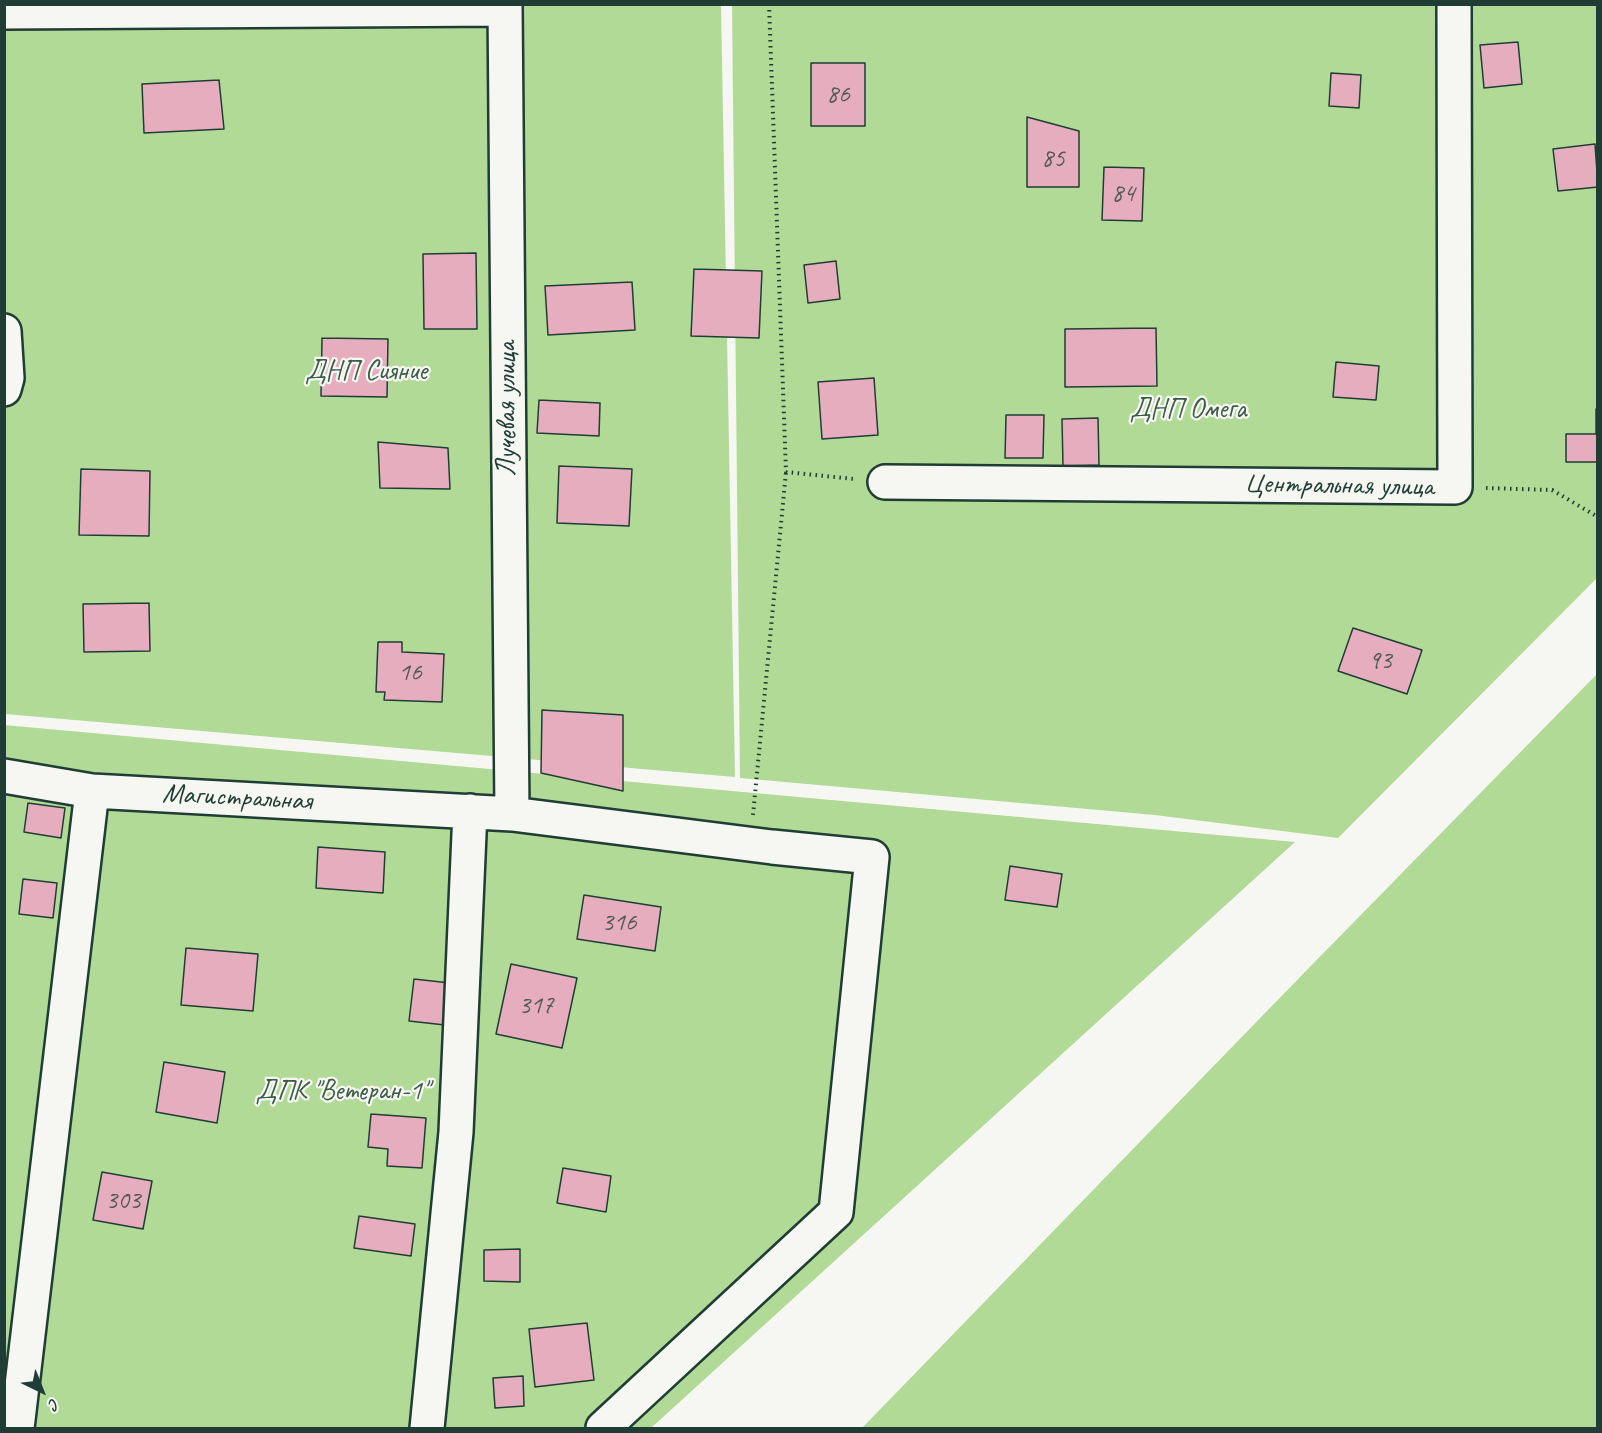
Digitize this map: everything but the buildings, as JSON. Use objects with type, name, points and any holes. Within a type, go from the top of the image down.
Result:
[{"type":"street","name":"Центральная улица","points":[[885,482],[1455,487],[1454,4]]},
{"type":"street","points":[[4,12],[505,7]]},
{"type":"street","name":"Лучевая улица","points":[[505,7],[512,814]]},
{"type":"street","points":[[4,331],[7,378],[4,389]]},
{"type":"street","name":"Магистральная","points":[[4,776],[92,791],[512,814],[750,845],[872,857],[836,1212],[603,1428]]},
{"type":"street","points":[[17,1428],[92,791]]},
{"type":"street","points":[[427,1428],[456,1132],[470,811]]},
{"type":"path","points":[[750,845],[786,472],[769,4]]},
{"type":"path","points":[[786,472],[885,482]]},
{"type":"path","points":[[1455,487],[1552,490],[1598,517]]},
{"type":"green space","name":"ДНП Сияние","points":[[4,5],[721,5],[735,777],[5,714]]},
{"type":"green space","name":"ДНП Омега","points":[[732,5],[1597,5],[1597,578],[1338,838],[1155,815],[740,778]]},
{"type":"green space","points":[[1597,674],[1597,1428],[862,1428],[1301,976]]},
{"type":"green space","name":"ДПК \"Ветеран-1\"","points":[[4,725],[1295,842],[651,1428],[5,1428]]}]
